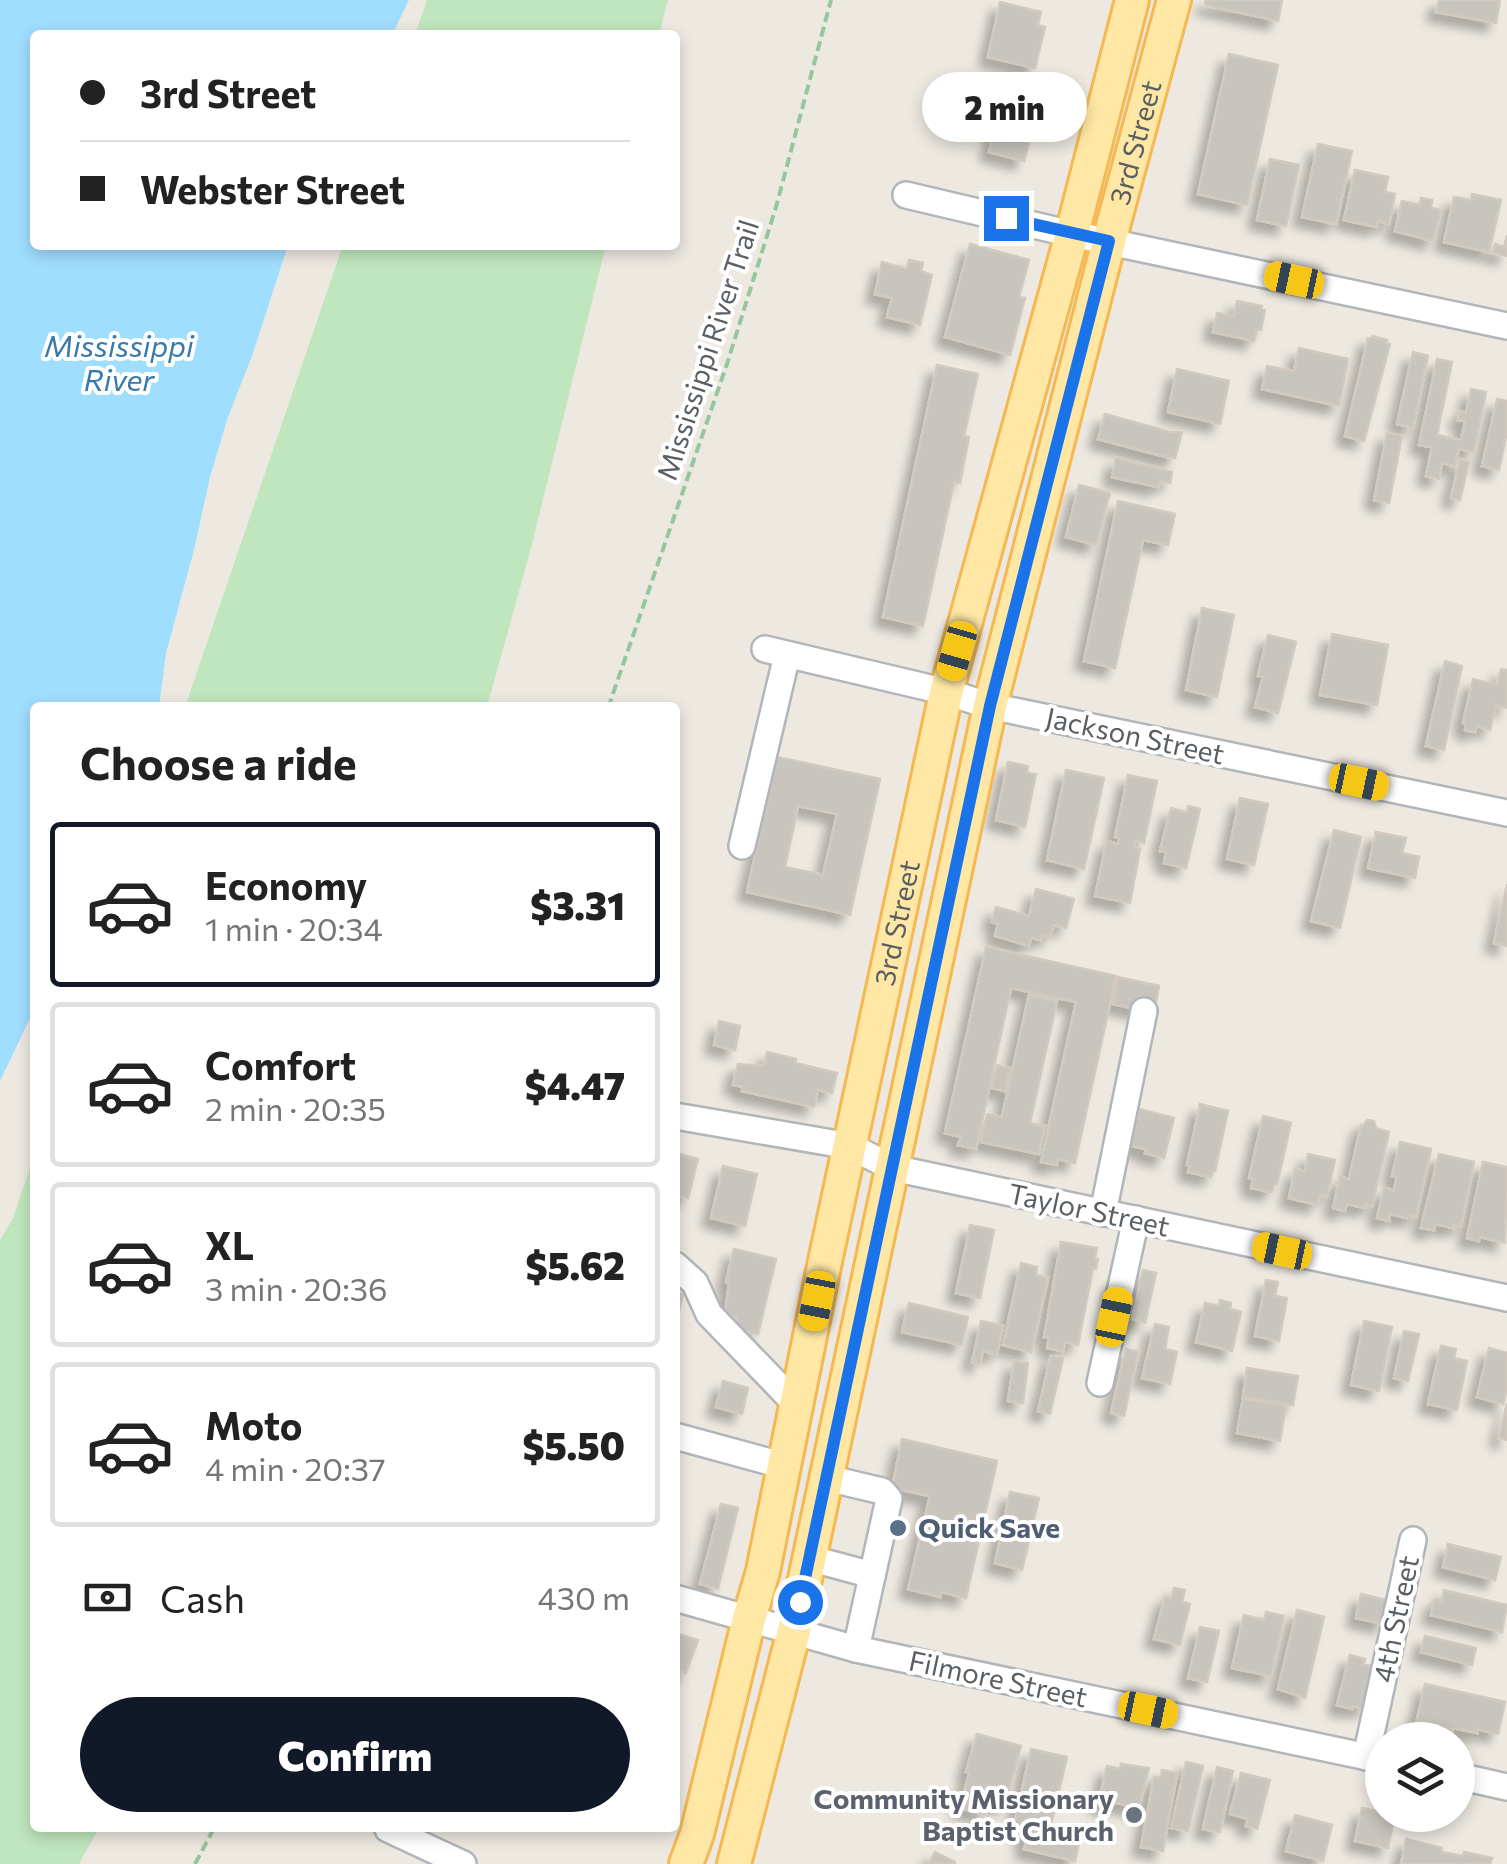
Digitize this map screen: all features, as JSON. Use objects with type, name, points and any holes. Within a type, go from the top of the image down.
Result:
[{"type":"main road","name":"3rd Street","points":[[686,1864],[698,1834],[759,1589],[946,689],[1072,234],[1132,0]]},
{"type":"main road","name":"3rd Street","points":[[734,1864],[794,1631],[990,706],[1174,0]]},
{"type":"street","points":[[906,195],[1507,326]]},
{"type":"street","name":"Jackson Street","points":[[742,846],[776,652],[948,692],[990,706],[1507,813]]},
{"type":"street","points":[[1102,1213],[1144,1011]]},
{"type":"street","name":"Taylor Street","points":[[680,1117],[850,1146],[893,1168],[1507,1298]]},
{"type":"street","points":[[1100,1383],[1136,1219]]},
{"type":"street","points":[[680,1270],[695,1283],[709,1314],[798,1405]]},
{"type":"street","points":[[680,1437],[785,1466]]},
{"type":"street","points":[[827,1478],[882,1492],[889,1500],[856,1648]]},
{"type":"street","name":"4th Street","points":[[1380,1722],[1412,1540]]},
{"type":"street","points":[[810,1558],[872,1575]]},
{"type":"street","name":"Filmore Street","points":[[680,1599],[856,1648],[1365,1757]]},
{"type":"street","points":[[1475,1780],[1507,1787]]},
{"type":"street","points":[[394,1832],[462,1864]]},
{"type":"path","name":"Mississippi River Trail","points":[[610,702],[738,329],[776,207],[831,0]]},
{"type":"path","points":[[195,1864],[212,1832]]},
{"type":"green space","points":[[427,0],[668,0],[660,30],[417,30]]},
{"type":"green space","points":[[341,250],[605,250],[488,702],[187,702]]},
{"type":"green space","points":[[30,1168],[30,1832],[97,1832],[79,1864],[0,1864],[0,1240],[13,1218]]},
{"type":"water","name":"Mississippi River","points":[[0,0],[409,0],[394,30],[30,30],[30,250],[286,250],[210,477],[166,653],[160,702],[30,702],[30,1018],[0,1081]]},
{"type":"building","points":[[1206,0],[1282,0],[1278,21],[1205,5]]},
{"type":"building","points":[[1439,0],[1500,0],[1496,23],[1436,12]]},
{"type":"building","points":[[1000,2],[1041,12],[1038,25],[1045,27],[1035,68],[988,57]]},
{"type":"building","points":[[1229,54],[1278,65],[1247,205],[1198,194]]},
{"type":"building","points":[[1005,88],[1041,98],[1024,161],[989,152]]},
{"type":"building","points":[[1318,144],[1352,151],[1336,224],[1302,217]]},
{"type":"building","points":[[1270,159],[1299,165],[1286,226],[1257,220]]},
{"type":"building","points":[[1355,170],[1388,177],[1385,192],[1395,194],[1389,224],[1378,221],[1377,227],[1344,220]]},
{"type":"building","points":[[1472,194],[1501,200],[1489,252],[1444,242],[1454,197],[1471,200]]},
{"type":"building","points":[[1421,198],[1432,200],[1431,208],[1441,210],[1433,241],[1395,231],[1402,201],[1420,205]]},
{"type":"building","points":[[1507,235],[1507,256],[1493,253],[1495,244],[1504,247]]},
{"type":"building","points":[[970,244],[1029,260],[1019,297],[1025,298],[1010,355],[945,337]]},
{"type":"building","points":[[909,260],[923,263],[921,271],[932,275],[920,325],[887,317],[892,298],[875,294],[882,262],[907,269]]},
{"type":"building","points":[[1237,301],[1265,310],[1254,341],[1213,332],[1217,313],[1234,316]]},
{"type":"building","points":[[1368,338],[1390,344],[1364,441],[1345,436]]},
{"type":"building","points":[[1299,348],[1348,359],[1339,406],[1262,389],[1267,366],[1294,371]]},
{"type":"building","points":[[1413,352],[1428,356],[1413,427],[1397,424]]},
{"type":"building","points":[[1437,359],[1452,362],[1437,435],[1461,440],[1465,421],[1458,420],[1460,411],[1466,413],[1471,389],[1486,392],[1474,452],[1459,449],[1455,466],[1442,463],[1439,479],[1426,476],[1432,447],[1419,445]]},
{"type":"building","points":[[937,365],[978,374],[964,436],[969,437],[960,483],[954,482],[923,626],[883,617]]},
{"type":"building","points":[[1177,369],[1229,381],[1220,424],[1168,412]]},
{"type":"building","points":[[1497,399],[1507,401],[1507,432],[1499,470],[1482,466]]},
{"type":"building","points":[[1105,414],[1182,432],[1175,458],[1098,439]]},
{"type":"building","points":[[1387,433],[1402,436],[1389,503],[1374,500]]},
{"type":"building","points":[[1116,458],[1172,472],[1170,483],[1160,481],[1158,487],[1112,477]]},
{"type":"building","points":[[1460,459],[1469,462],[1460,500],[1451,498]]},
{"type":"building","points":[[1079,485],[1110,493],[1096,545],[1066,537]]},
{"type":"building","points":[[1118,501],[1175,514],[1168,545],[1143,540],[1115,668],[1084,661]]},
{"type":"building","points":[[1202,608],[1234,615],[1217,697],[1186,690]]},
{"type":"building","points":[[1332,634],[1388,645],[1377,705],[1320,695]]},
{"type":"building","points":[[1268,635],[1296,642],[1278,713],[1255,707]]},
{"type":"building","points":[[1445,661],[1462,666],[1444,750],[1426,746]]},
{"type":"building","points":[[1501,669],[1507,670],[1507,708],[1496,705],[1490,730],[1477,726],[1475,732],[1465,730],[1463,723],[1473,679],[1497,685]]},
{"type":"building","points":[[777,757],[880,779],[850,915],[747,892]],"holes":[[[798,806],[837,814],[823,875],[785,867]]]},
{"type":"building","points":[[1008,762],[1028,766],[1027,773],[1036,774],[1025,827],[996,820]]},
{"type":"building","points":[[1066,770],[1104,778],[1084,869],[1047,860]]},
{"type":"building","points":[[1128,775],[1157,781],[1144,843],[1135,841],[1134,848],[1140,849],[1130,903],[1095,896],[1107,841],[1118,844],[1119,838],[1115,837]]},
{"type":"building","points":[[1240,798],[1268,804],[1254,865],[1227,859]]},
{"type":"building","points":[[1188,806],[1200,809],[1186,868],[1164,863],[1166,852],[1160,851],[1171,808],[1187,813]]},
{"type":"building","points":[[1334,830],[1361,837],[1340,928],[1311,921]]},
{"type":"building","points":[[1376,832],[1406,838],[1402,853],[1419,857],[1415,878],[1368,868]]},
{"type":"building","points":[[1507,884],[1507,946],[1494,943]]},
{"type":"building","points":[[1036,889],[1074,899],[1066,928],[1054,925],[1050,937],[1031,938],[1029,946],[995,936],[998,924],[992,922],[996,907],[1029,916]]},
{"type":"building","points":[[986,947],[1116,976],[1075,1163],[1058,1159],[1057,1165],[1041,1162],[1076,1002],[1011,988],[976,1149],[958,1145],[961,1137],[945,1133]]},
{"type":"building","points":[[1118,977],[1159,986],[1154,1013],[1113,1004]]},
{"type":"building","points":[[1029,995],[1057,1001],[1030,1123],[1045,1126],[1039,1154],[981,1142],[987,1114],[1002,1117]]},
{"type":"building","points":[[719,1021],[740,1026],[735,1050],[714,1045]]},
{"type":"building","points":[[767,1052],[837,1073],[832,1093],[818,1090],[814,1107],[742,1091],[743,1087],[733,1085],[738,1064],[764,1066]]},
{"type":"building","points":[[997,1065],[1010,1068],[1005,1091],[992,1088]]},
{"type":"building","points":[[1200,1104],[1228,1111],[1211,1177],[1188,1172]]},
{"type":"building","points":[[1139,1109],[1174,1118],[1164,1158],[1131,1146]]},
{"type":"building","points":[[1263,1116],[1291,1123],[1272,1192],[1251,1188],[1253,1179],[1249,1178]]},
{"type":"building","points":[[1367,1120],[1389,1132],[1372,1206],[1347,1204],[1345,1211],[1333,1208],[1340,1177],[1349,1179],[1361,1125]]},
{"type":"building","points":[[1400,1142],[1431,1149],[1416,1217],[1390,1214],[1389,1221],[1377,1218],[1384,1188],[1394,1190],[1397,1176],[1392,1176]]},
{"type":"building","points":[[680,1154],[698,1159],[688,1198],[680,1196]]},
{"type":"building","points":[[1308,1154],[1335,1160],[1327,1196],[1320,1194],[1317,1205],[1289,1198],[1295,1169],[1305,1171]]},
{"type":"building","points":[[1439,1154],[1474,1162],[1461,1226],[1435,1224],[1434,1230],[1421,1228]]},
{"type":"building","points":[[1483,1162],[1507,1167],[1505,1243],[1467,1238]]},
{"type":"building","points":[[723,1166],[757,1174],[745,1226],[711,1218]]},
{"type":"building","points":[[970,1225],[994,1230],[980,1298],[956,1293]]},
{"type":"building","points":[[1061,1242],[1097,1248],[1098,1259],[1078,1345],[1065,1342],[1063,1351],[1047,1348],[1049,1338],[1044,1337]]},
{"type":"building","points":[[734,1249],[776,1259],[758,1334],[735,1329],[737,1318],[725,1315],[729,1283],[726,1282]]},
{"type":"building","points":[[1021,1263],[1037,1267],[1036,1275],[1048,1278],[1031,1352],[1003,1345]]},
{"type":"building","points":[[1143,1270],[1156,1273],[1145,1323],[1132,1319]]},
{"type":"building","points":[[1266,1280],[1278,1282],[1275,1296],[1287,1298],[1279,1341],[1255,1336]]},
{"type":"building","points":[[1220,1300],[1241,1312],[1232,1351],[1196,1342],[1205,1303],[1219,1306]]},
{"type":"building","points":[[909,1303],[968,1317],[962,1345],[902,1332]]},
{"type":"building","points":[[981,1321],[1003,1326],[997,1354],[983,1351],[980,1364],[972,1362]]},
{"type":"building","points":[[1364,1321],[1392,1327],[1379,1391],[1351,1385]]},
{"type":"building","points":[[1155,1324],[1169,1327],[1165,1349],[1177,1352],[1170,1384],[1142,1378]]},
{"type":"building","points":[[1404,1331],[1419,1334],[1408,1381],[1394,1378]]},
{"type":"building","points":[[1441,1346],[1456,1349],[1454,1358],[1467,1361],[1457,1410],[1428,1404]]},
{"type":"building","points":[[1489,1348],[1507,1353],[1503,1404],[1477,1397]]},
{"type":"building","points":[[1126,1349],[1138,1352],[1124,1416],[1111,1413]]},
{"type":"building","points":[[1051,1356],[1063,1358],[1050,1414],[1038,1411]]},
{"type":"building","points":[[1014,1361],[1028,1363],[1023,1403],[1008,1401]]},
{"type":"building","points":[[1247,1368],[1298,1376],[1293,1405],[1243,1397]]},
{"type":"building","points":[[723,1381],[748,1388],[742,1414],[716,1407]]},
{"type":"building","points":[[1243,1399],[1286,1406],[1280,1441],[1237,1433]]},
{"type":"building","points":[[1507,1403],[1507,1440],[1499,1438]]},
{"type":"building","points":[[902,1439],[997,1461],[966,1598],[908,1589],[930,1496],[892,1488]]},
{"type":"building","points":[[1010,1492],[1039,1498],[1022,1570],[995,1563]]},
{"type":"building","points":[[721,1504],[738,1508],[718,1589],[700,1584]]},
{"type":"building","points":[[1448,1544],[1501,1557],[1495,1580],[1443,1567]]},
{"type":"building","points":[[1174,1588],[1185,1590],[1182,1602],[1190,1604],[1180,1645],[1154,1639],[1165,1597],[1171,1599]]},
{"type":"building","points":[[1444,1590],[1507,1605],[1502,1632],[1431,1615],[1435,1599],[1442,1601]]},
{"type":"building","points":[[1361,1594],[1389,1601],[1384,1624],[1356,1618]]},
{"type":"building","points":[[1297,1610],[1324,1617],[1305,1698],[1278,1689]]},
{"type":"building","points":[[1266,1612],[1284,1616],[1271,1676],[1232,1668],[1244,1615],[1264,1620]]},
{"type":"building","points":[[1200,1627],[1219,1631],[1207,1682],[1188,1678]]},
{"type":"building","points":[[680,1635],[698,1640],[686,1673],[680,1671]]},
{"type":"building","points":[[1425,1636],[1476,1648],[1472,1665],[1421,1652]]},
{"type":"building","points":[[1350,1655],[1365,1659],[1363,1665],[1377,1666],[1365,1709],[1337,1705]]},
{"type":"building","points":[[1425,1684],[1505,1702],[1498,1734],[1477,1729],[1475,1733],[1475,1722],[1416,1722]]},
{"type":"building","points":[[977,1734],[1021,1746],[1005,1806],[989,1802],[985,1815],[960,1808]]},
{"type":"building","points":[[1031,1749],[1067,1757],[1049,1833],[1026,1828],[1028,1832],[1079,1843],[1075,1861],[1024,1849],[1027,1840],[1014,1825]]},
{"type":"building","points":[[1186,1762],[1203,1766],[1188,1831],[1171,1828]]},
{"type":"building","points":[[1121,1764],[1149,1768],[1139,1808],[1112,1802],[1110,1807],[1098,1804],[1107,1766],[1120,1769]]},
{"type":"building","points":[[1217,1767],[1233,1771],[1220,1832],[1203,1829]]},
{"type":"building","points":[[1162,1770],[1177,1773],[1163,1851],[1141,1847],[1154,1777],[1160,1778]]},
{"type":"building","points":[[1241,1773],[1270,1780],[1257,1829],[1246,1826],[1248,1819],[1230,1814]]},
{"type":"building","points":[[1362,1808],[1365,1832],[1391,1832],[1388,1848],[1355,1841]]},
{"type":"building","points":[[1295,1815],[1332,1825],[1323,1861],[1286,1851]]},
{"type":"building","points":[[1406,1839],[1442,1848],[1442,1852],[1492,1858],[1490,1864],[1401,1864]]},
{"type":"building","points":[[935,1852],[955,1862],[954,1864],[929,1864]]},
{"type":"place","name":"Quick Save","points":[[898,1528]]},
{"type":"place","name":"Community Missionary Baptist Church","points":[[1134,1815]]},
{"type":"route","points":[[800,1602],[990,706],[1109,241],[1006,218]]}]
